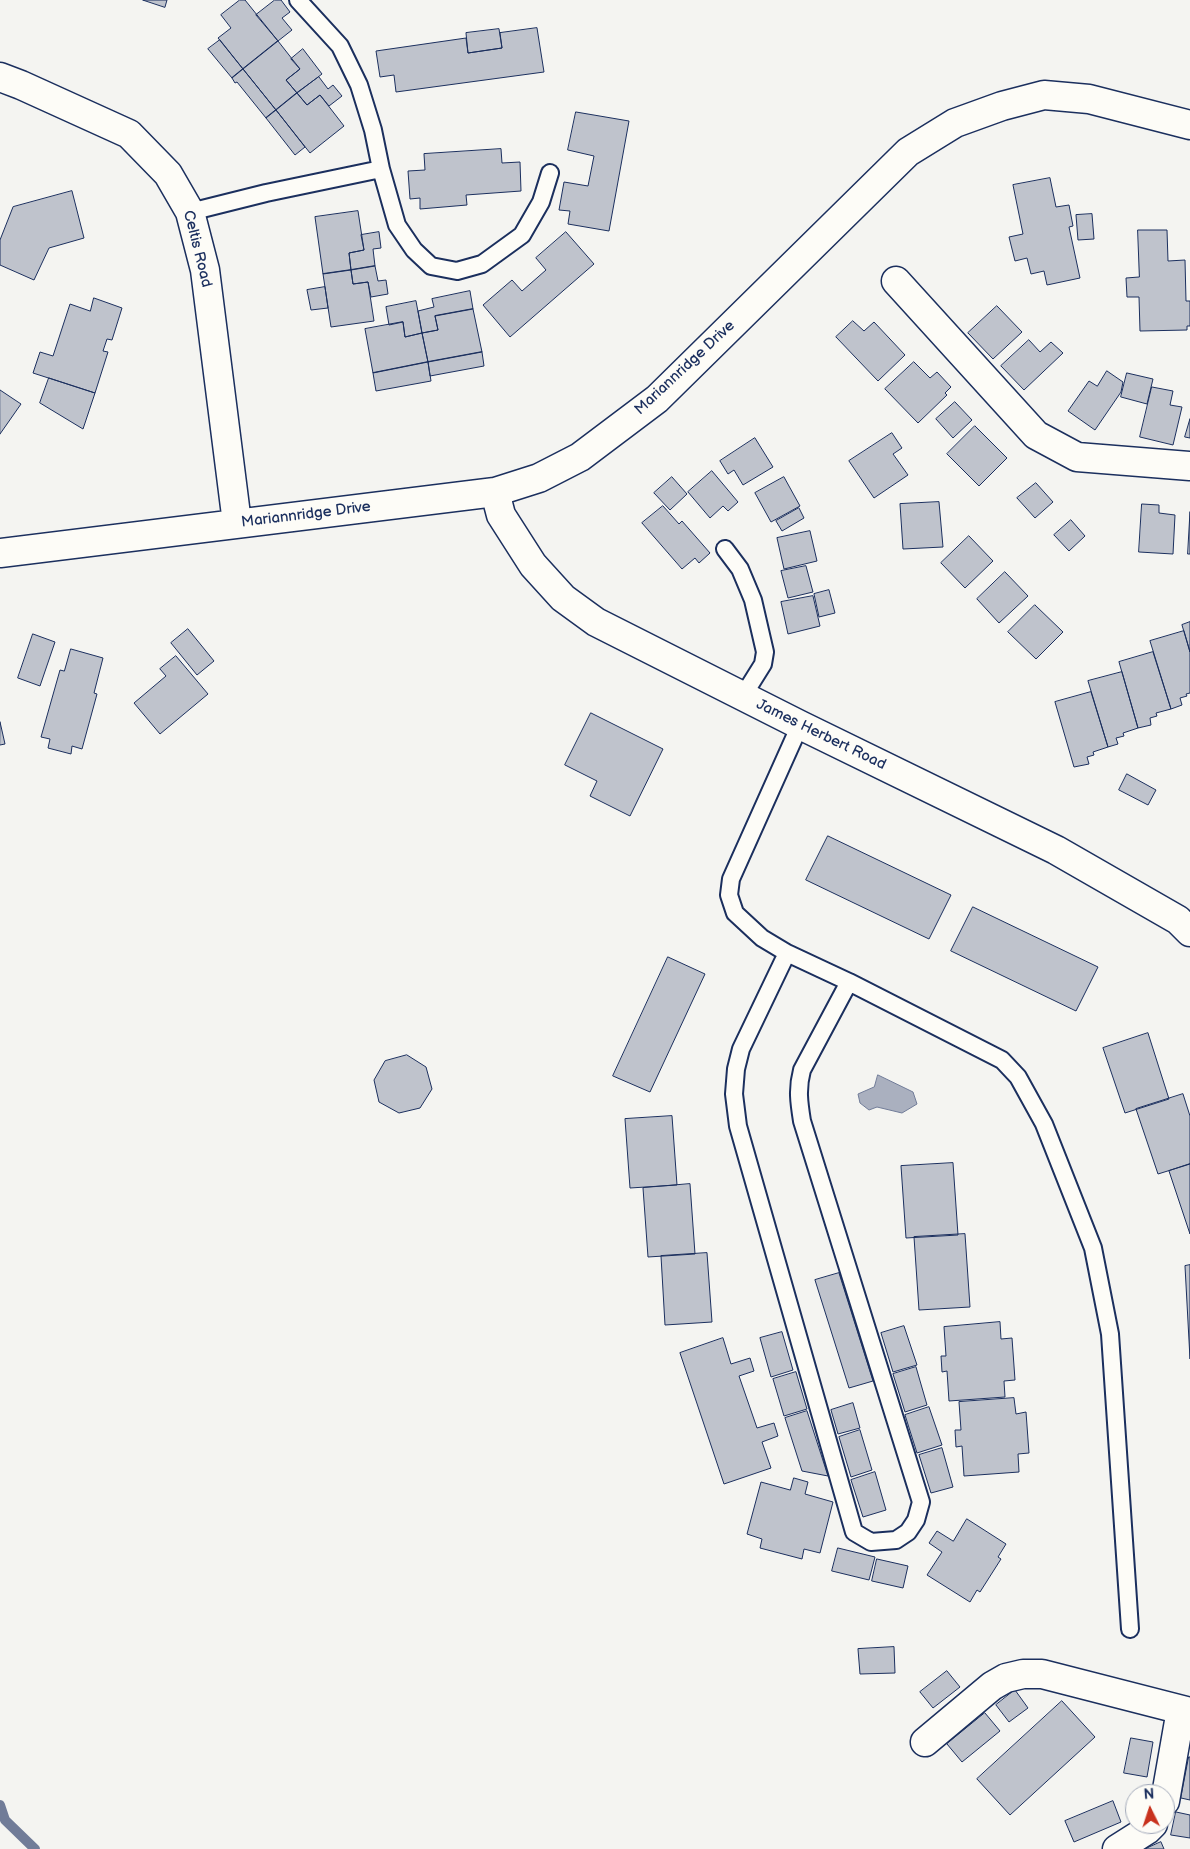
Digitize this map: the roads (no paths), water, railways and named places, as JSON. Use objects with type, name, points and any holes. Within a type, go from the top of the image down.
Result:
[{"type":"street","name":"Celtis Road","points":[[0,77],[129,134],[168,174],[190,212],[205,270],[236,523]]},
{"type":"street","name":"Mariannridge Drive","points":[[0,553],[495,492],[539,478],[580,457],[657,399],[908,152],[956,123],[1002,106],[1044,95],[1089,99],[1190,125]]},
{"type":"street","points":[[896,282],[1036,434],[1077,457],[1190,466]]},
{"type":"street","name":"James Herbert Road","points":[[495,492],[501,514],[532,565],[563,598],[596,622],[800,725],[1056,850],[1178,920],[1190,932]]},
{"type":"street","points":[[925,1742],[992,1686],[1006,1678],[1023,1674],[1042,1674],[1186,1711],[1169,1784]]},
{"type":"street","points":[[1117,1849],[1141,1834]]},
{"type":"lane","points":[[298,0],[340,46],[344,53],[359,85],[373,130],[381,169],[397,225],[414,250],[431,266],[457,271],[482,264],[522,235],[541,202],[550,173]]},
{"type":"lane","points":[[190,212],[266,193],[381,169]]},
{"type":"lane","points":[[725,549],[740,569],[753,600],[765,652],[763,664],[743,696]]},
{"type":"lane","points":[[800,725],[731,879],[729,895],[735,913],[762,938],[787,953],[849,982],[1002,1060],[1018,1077],[1044,1124],[1092,1248],[1110,1334],[1130,1629]]},
{"type":"lane","points":[[787,953],[741,1049],[736,1069],[734,1094],[738,1126],[854,1532],[871,1542],[896,1540],[908,1532],[916,1520],[921,1502],[802,1121],[798,1086],[802,1070],[849,982]]},
{"type":"water","points":[[878,1075],[913,1092],[917,1104],[902,1113],[877,1107],[869,1110],[860,1103],[858,1094],[874,1087]]},
{"type":"waterway","points":[[0,1805],[5,1820],[35,1849]]}]
